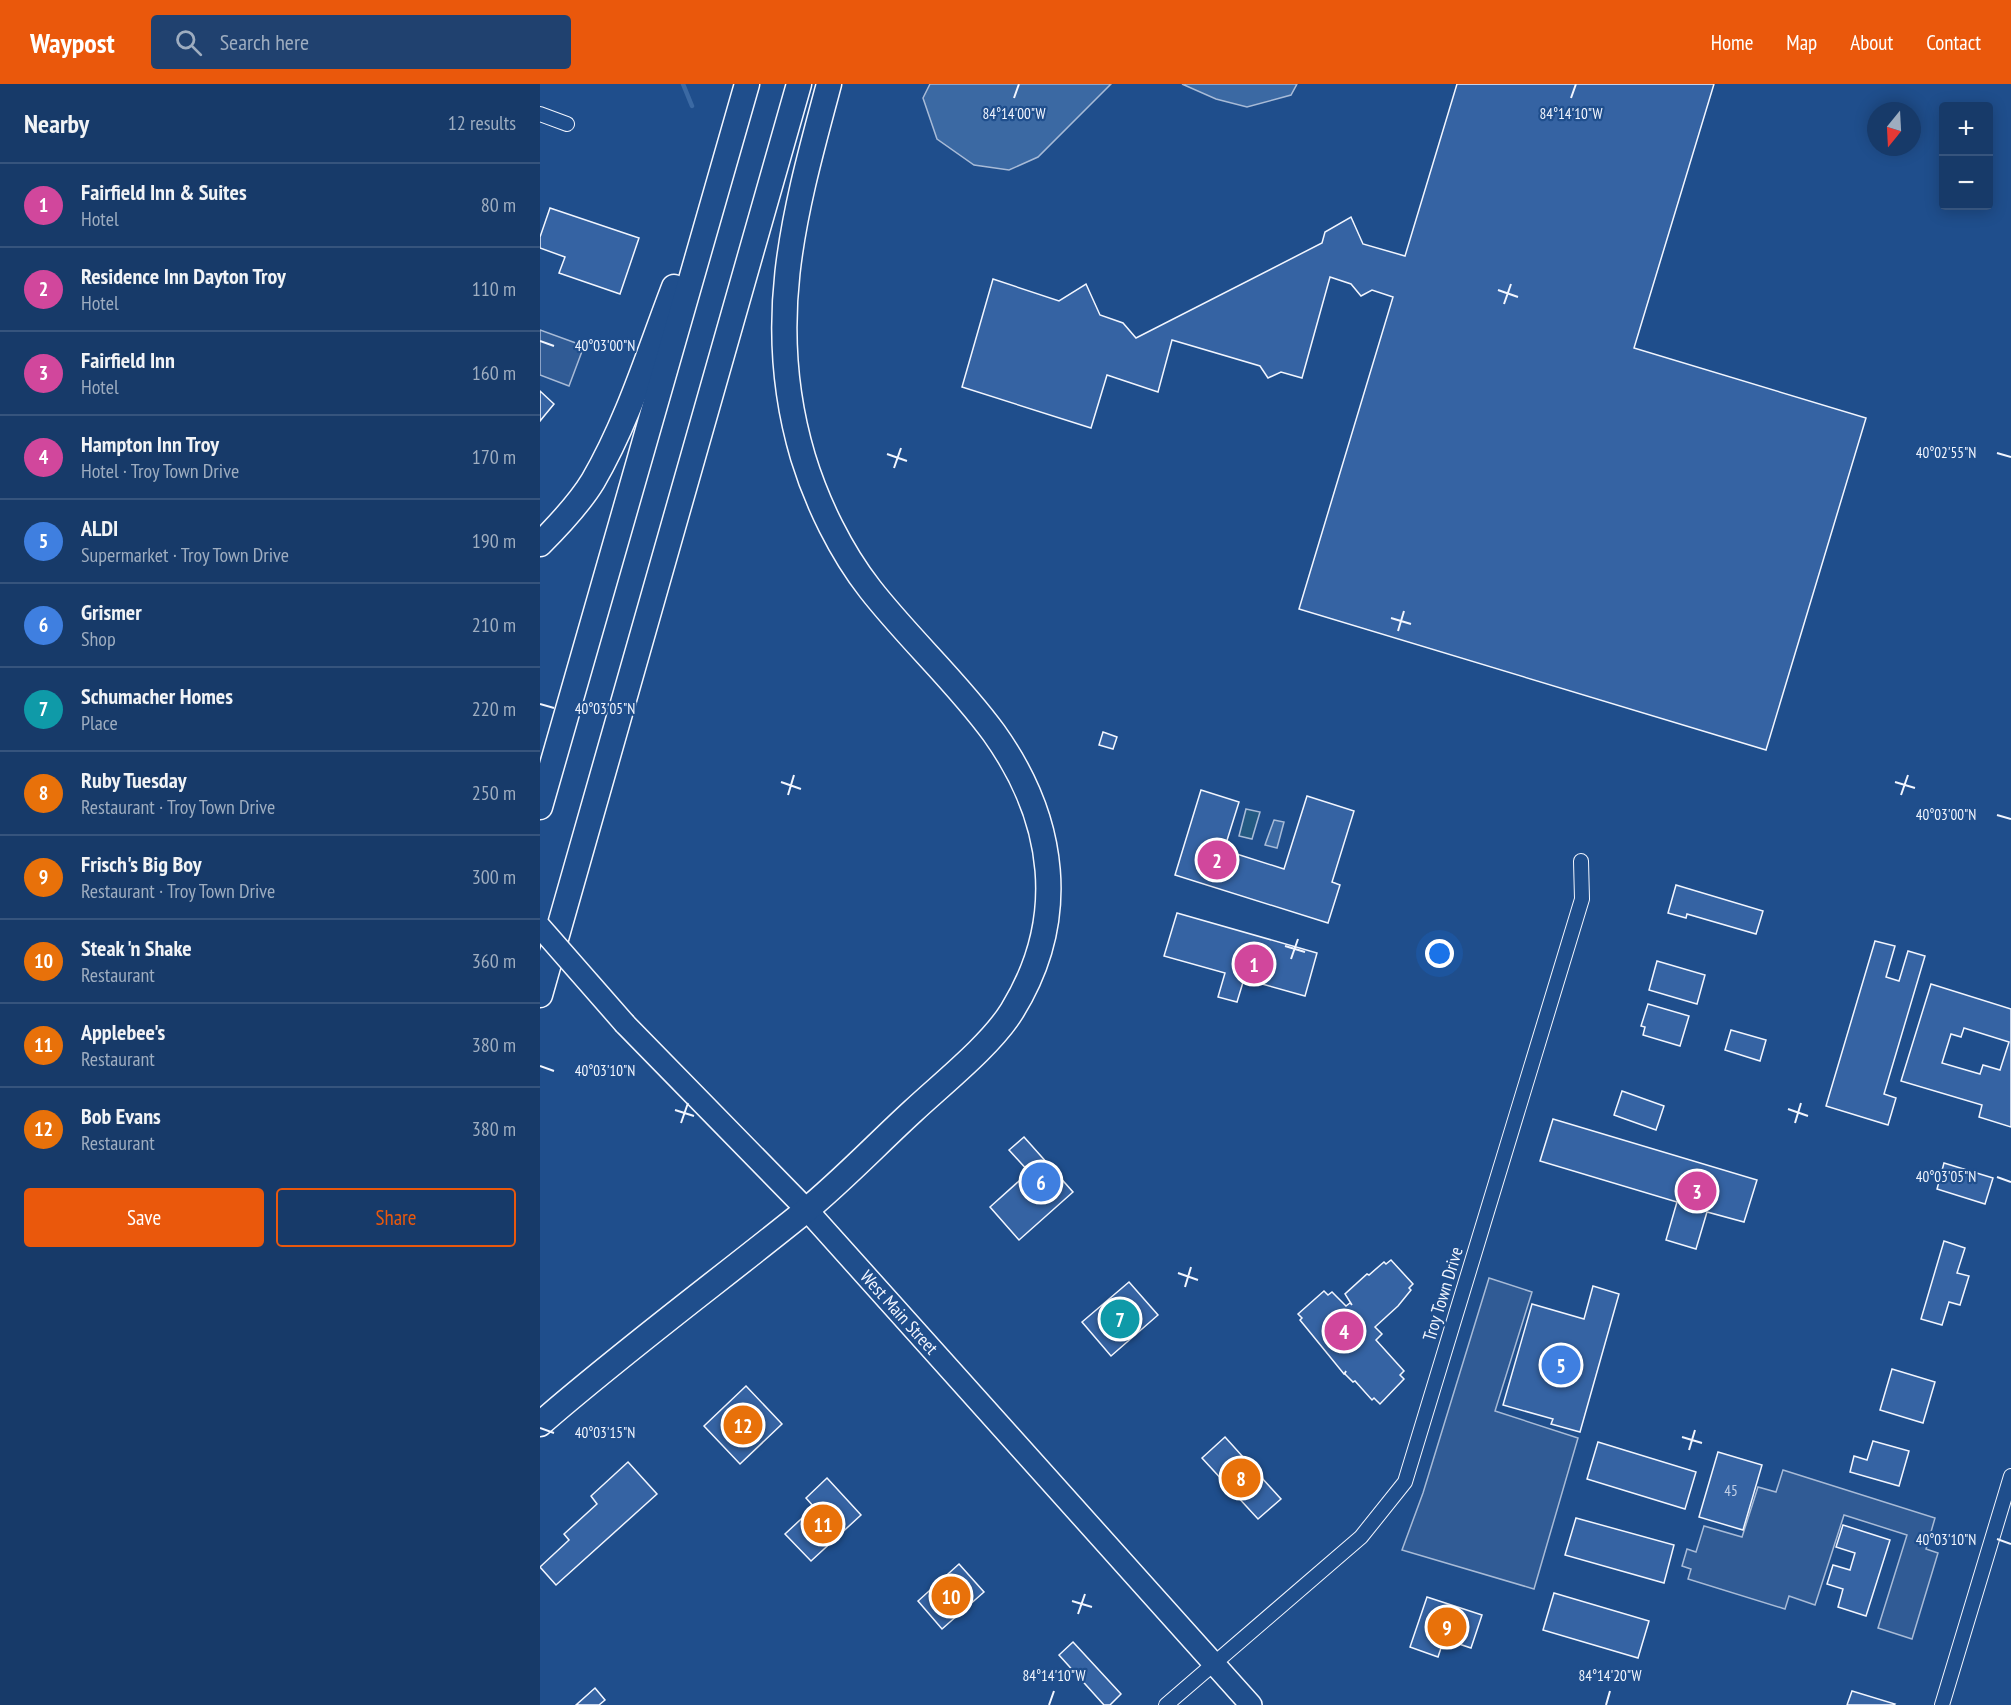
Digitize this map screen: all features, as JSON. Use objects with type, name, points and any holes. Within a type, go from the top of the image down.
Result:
[{"type":"highway","points":[[540,807],[747,84]]},
{"type":"highway","points":[[540,995],[799,84]]},
{"type":"highway","points":[[540,1424],[604,1368],[807,1210],[975,1053],[1010,1016],[1033,972],[1044,935],[1049,889],[1048,854],[1039,818],[1023,782],[994,733],[868,587],[844,548],[819,499],[804,460],[790,406],[783,357],[786,273],[797,216],[829,84]]},
{"type":"highway","points":[[540,544],[561,522],[592,482],[626,413],[732,137]]},
{"type":"main road","name":"West Main Street","points":[[540,927],[625,1024],[807,1210],[1251,1705]]},
{"type":"street","points":[[540,114],[567,124]]},
{"type":"street","name":"Troy Town Drive","points":[[1166,1705],[1361,1538],[1405,1482],[1582,899],[1581,861]]},
{"type":"street","points":[[1942,1705],[2011,1476]]},
{"type":"shaded area","points":[[930,84],[1111,84],[1038,157],[1009,170],[974,165],[937,139],[923,98]]},
{"type":"shaded area","points":[[1182,84],[1297,84],[1291,95],[1247,107],[1216,99]]},
{"type":"shaded area","points":[[540,330],[584,346],[569,386],[540,375]]},
{"type":"shaded area","points":[[1246,809],[1260,812],[1252,839],[1239,836]]},
{"type":"shaded area","points":[[1274,820],[1284,822],[1277,848],[1265,845]]},
{"type":"shaded area","points":[[1489,1278],[1532,1292],[1495,1411],[1578,1438],[1534,1589],[1402,1550],[1423,1493]]},
{"type":"shaded area","points":[[1783,1470],[1935,1518],[1926,1549],[1938,1553],[1912,1639],[1878,1628],[1907,1535],[1844,1515],[1815,1605],[1789,1596],[1785,1609],[1688,1579],[1691,1569],[1682,1566],[1687,1549],[1696,1552],[1704,1526],[1742,1537],[1758,1487],[1776,1492]]},
{"type":"building","points":[[1457,84],[1714,84],[1634,348],[1866,418],[1766,750],[1299,609],[1393,297],[1372,290],[1361,296],[1351,284],[1330,277],[1302,378],[1281,372],[1268,378],[1260,366],[1172,340],[1158,392],[1107,375],[1091,428],[962,387],[993,279],[1059,301],[1086,284],[1100,315],[1123,323],[1136,338],[1322,243],[1325,232],[1351,217],[1363,244],[1405,256]]},
{"type":"building","points":[[550,208],[639,238],[620,294],[559,273],[565,257],[540,248],[540,237]]},
{"type":"building","points":[[540,391],[554,404],[540,421]]},
{"type":"building","points":[[1103,732],[1117,737],[1113,749],[1099,745]]},
{"type":"building","points":[[1201,790],[1239,802],[1224,850],[1284,869],[1307,796],[1354,811],[1332,882],[1340,885],[1328,923],[1175,875]]},
{"type":"building","points":[[1676,885],[1763,911],[1756,934],[1687,914],[1686,918],[1668,913]]},
{"type":"building","points":[[1177,913],[1317,953],[1305,996],[1244,979],[1237,1002],[1218,997],[1225,973],[1164,956]]},
{"type":"building","points":[[1875,941],[1895,946],[1886,977],[1899,981],[1908,951],[1925,956],[1884,1094],[1896,1098],[1888,1125],[1826,1106]]},
{"type":"building","points":[[1657,961],[1705,975],[1697,1004],[1649,990]]},
{"type":"building","points":[[1931,984],[2011,1009],[2011,1127],[1979,1117],[1982,1105],[1901,1081]],"holes":[[[1964,1028],[2009,1042],[2000,1070],[1983,1065],[1980,1074],[1942,1063],[1951,1034],[1961,1037]]]},
{"type":"building","points":[[1648,1004],[1689,1016],[1680,1046],[1643,1035],[1645,1027],[1641,1026]]},
{"type":"building","points":[[1731,1030],[1766,1040],[1760,1061],[1725,1050]]},
{"type":"building","points":[[1622,1091],[1664,1106],[1656,1130],[1614,1115]]},
{"type":"building","points":[[1553,1119],[1757,1180],[1744,1222],[1707,1212],[1696,1249],[1666,1240],[1677,1202],[1540,1161]]},
{"type":"building","points":[[1024,1137],[1073,1192],[1019,1240],[990,1207],[1029,1172],[1009,1150]]},
{"type":"building","points":[[1944,1163],[1993,1178],[1985,1204],[1937,1189]]},
{"type":"building","points":[[1944,1241],[1965,1248],[1957,1273],[1969,1276],[1960,1305],[1949,1302],[1942,1325],[1921,1319]]},
{"type":"building","points":[[1391,1260],[1413,1284],[1398,1306],[1375,1327],[1382,1334],[1376,1340],[1404,1371],[1400,1375],[1404,1379],[1380,1404],[1374,1398],[1372,1400],[1355,1381],[1353,1382],[1345,1374],[1346,1371],[1344,1374],[1300,1320],[1302,1318],[1298,1314],[1324,1291],[1328,1295],[1332,1292],[1346,1306],[1350,1303],[1352,1305],[1345,1294],[1367,1274],[1369,1275],[1384,1262],[1386,1264]]},
{"type":"building","points":[[1129,1282],[1158,1315],[1111,1356],[1082,1322]]},
{"type":"building","points":[[1593,1286],[1619,1294],[1580,1432],[1551,1424],[1553,1419],[1503,1405],[1532,1304],[1584,1319]]},
{"type":"building","points":[[1892,1369],[1935,1382],[1923,1423],[1880,1410]]},
{"type":"building","points":[[746,1386],[782,1424],[740,1464],[704,1426]]},
{"type":"building","points":[[1225,1437],[1281,1499],[1258,1519],[1202,1458]]},
{"type":"building","points":[[1873,1441],[1909,1451],[1899,1486],[1850,1472],[1854,1456],[1867,1460]]},
{"type":"building","points":[[1598,1442],[1696,1472],[1685,1509],[1587,1479]]},
{"type":"building","points":[[1718,1452],[1762,1465],[1743,1530],[1699,1517]]},
{"type":"building","points":[[628,1462],[657,1494],[556,1585],[540,1567],[569,1540],[564,1534],[597,1504],[591,1496]]},
{"type":"building","points":[[827,1478],[861,1515],[811,1561],[785,1534],[814,1507],[806,1498]]},
{"type":"building","points":[[1576,1518],[1674,1545],[1664,1583],[1565,1555]]},
{"type":"building","points":[[1843,1525],[1890,1540],[1866,1616],[1838,1607],[1843,1589],[1827,1584],[1833,1565],[1850,1570],[1855,1553],[1836,1547]]},
{"type":"building","points":[[959,1564],[984,1592],[942,1629],[918,1601]]},
{"type":"building","points":[[1554,1593],[1649,1621],[1638,1658],[1543,1630]]},
{"type":"building","points":[[1427,1597],[1482,1615],[1471,1648],[1444,1639],[1438,1657],[1410,1647]]},
{"type":"building","points":[[1073,1642],[1121,1694],[1110,1705],[1104,1705],[1059,1655]]},
{"type":"building","points":[[595,1688],[605,1700],[599,1705],[576,1705]]},
{"type":"building","points":[[1852,1691],[1895,1704],[1847,1705]]},
{"type":"waterway","points":[[683,84],[692,106]]},
{"type":"place","name":"Residence Inn Dayton Troy","points":[[1217,860]]},
{"type":"place","name":"Fairfield Inn & Suites","points":[[1254,964]]},
{"type":"place","name":"Grismer","points":[[1041,1182]]},
{"type":"place","name":"Fairfield Inn","points":[[1697,1191]]},
{"type":"place","name":"Schumacher Homes","points":[[1120,1319]]},
{"type":"place","name":"Hampton Inn Troy","points":[[1344,1331]]},
{"type":"place","name":"ALDI","points":[[1561,1365]]},
{"type":"place","name":"Bob Evans","points":[[743,1425]]},
{"type":"place","name":"Ruby Tuesday","points":[[1241,1478]]},
{"type":"place","name":"Applebee's","points":[[823,1524]]},
{"type":"place","name":"Steak 'n Shake","points":[[951,1596]]},
{"type":"place","name":"Frisch's Big Boy","points":[[1447,1627]]}]
